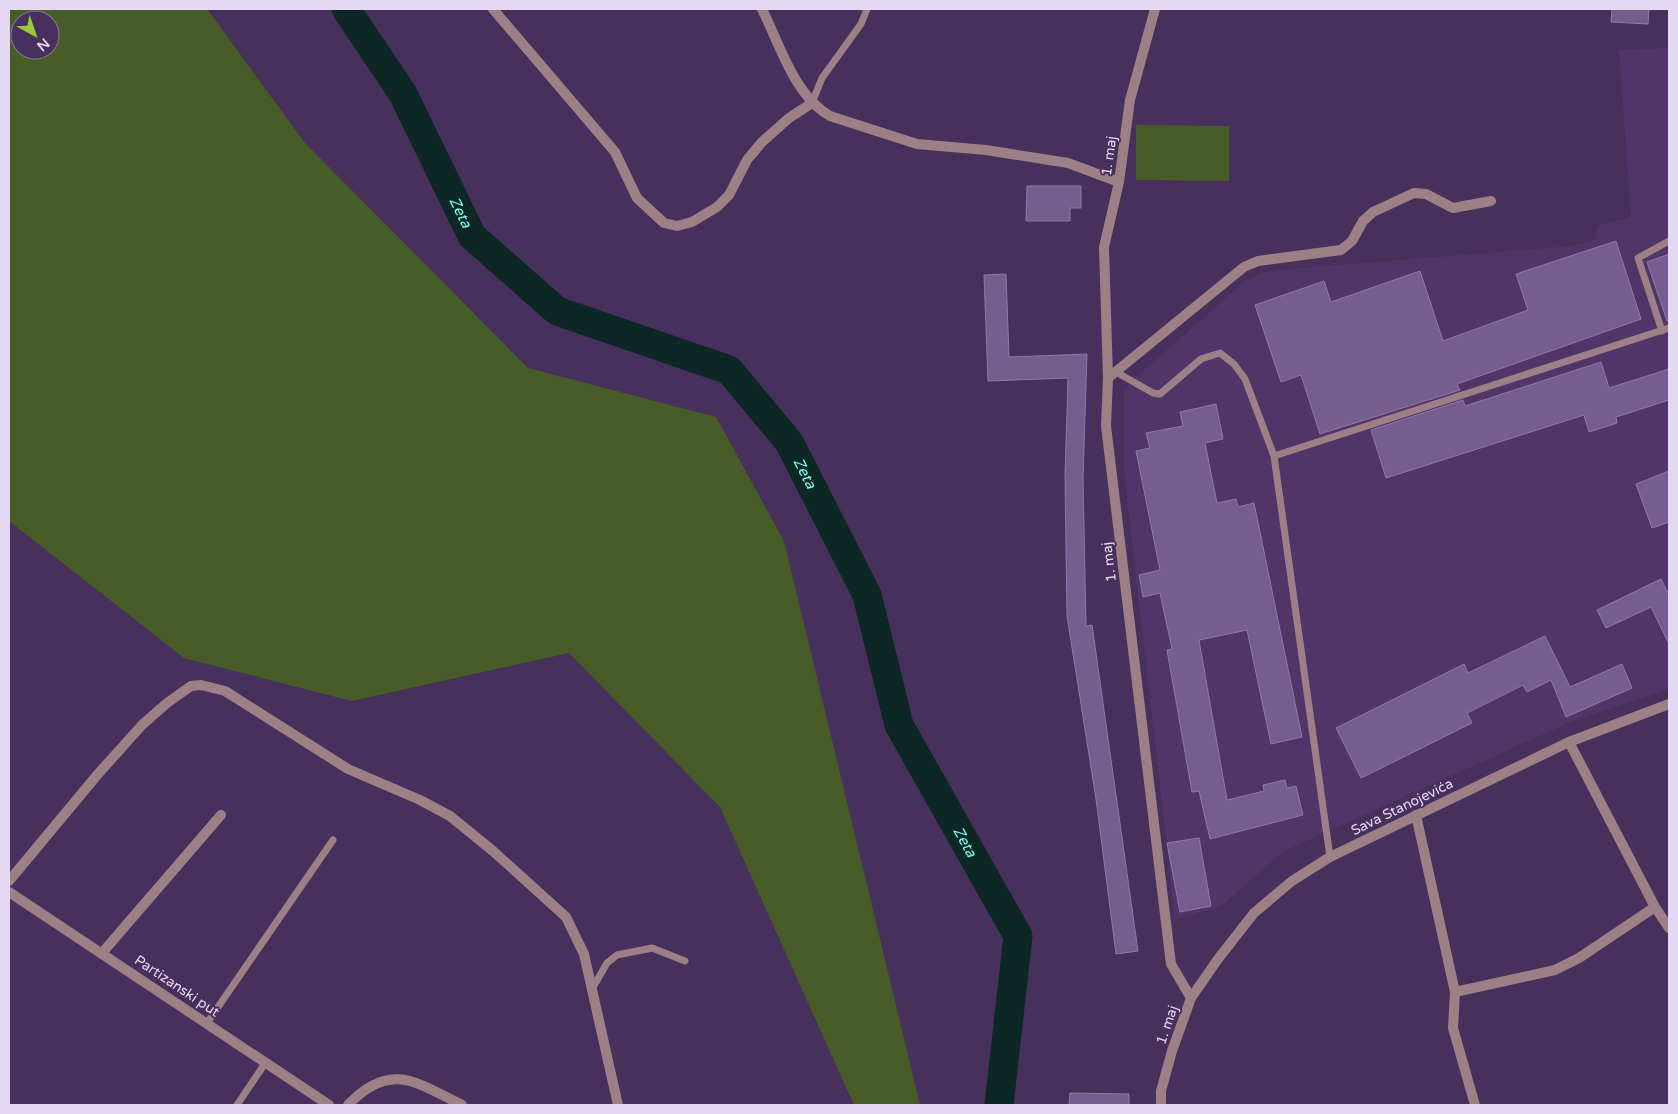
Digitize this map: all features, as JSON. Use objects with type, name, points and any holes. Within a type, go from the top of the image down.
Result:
[{"type":"street","points":[[493,9],[615,152],[637,198],[664,223],[677,226],[692,222],[717,207],[729,195],[747,160],[762,142],[789,118],[812,103]]},
{"type":"street","points":[[762,9],[788,64],[812,103],[830,116],[917,144],[986,150],[1068,163],[1119,182]]},
{"type":"street","name":"1. maj","points":[[1155,9],[1130,100],[1119,182],[1104,247],[1112,375],[1106,426],[1171,964],[1191,998],[1172,1051],[1161,1091],[1161,1105]]},
{"type":"street","points":[[1112,375],[1244,267],[1258,260],[1341,250],[1352,241],[1363,221],[1373,212],[1414,193],[1426,194],[1453,208],[1491,201]]},
{"type":"street","points":[[9,881],[98,774],[142,725],[178,693],[192,686],[201,685],[225,692],[348,769],[420,800],[450,816],[493,851],[566,917],[584,954],[618,1105]]},
{"type":"street","name":"Sava Stanojevića","points":[[1191,998],[1218,959],[1254,914],[1292,881],[1330,857],[1569,742],[1669,704]]},
{"type":"street","points":[[1569,742],[1655,907],[1669,928]]},
{"type":"street","points":[[102,953],[221,815]]},
{"type":"street","points":[[1416,816],[1454,992],[1453,1028],[1475,1105]]},
{"type":"street","name":"Partizanski put","points":[[9,892],[329,1105]]},
{"type":"street","points":[[1454,992],[1555,970],[1579,958],[1655,907]]},
{"type":"street","points":[[348,1105],[361,1092],[377,1082],[396,1078],[422,1085],[462,1105]]},
{"type":"lane","points":[[812,103],[822,78],[861,24],[867,9]]},
{"type":"lane","points":[[1274,456],[1666,330],[1638,258],[1669,241]]},
{"type":"lane","points":[[1112,375],[1152,393],[1160,394],[1201,359],[1220,353],[1234,364],[1245,379],[1274,456],[1330,857]]},
{"type":"lane","points":[[207,1023],[333,840]]},
{"type":"lane","points":[[592,989],[607,963],[617,955],[652,948],[685,960]]},
{"type":"lane","points":[[237,1105],[266,1062]]},
{"type":"shaded area","points":[[1669,48],[1669,689],[1575,720],[1284,851],[1220,907],[1175,919],[1124,470],[1124,388],[1245,281],[1268,271],[1572,246],[1595,240],[1597,226],[1631,217],[1619,50]]},
{"type":"green space","points":[[9,9],[207,9],[305,143],[528,368],[716,417],[784,541],[920,1105],[854,1105],[720,807],[569,653],[352,701],[184,658],[9,521]]},
{"type":"green space","points":[[1136,125],[1229,126],[1229,181],[1136,180]]},
{"type":"building","points":[[1612,9],[1649,9],[1648,24],[1611,22]]},
{"type":"building","points":[[1027,186],[1081,186],[1081,208],[1070,208],[1070,221],[1026,221]]},
{"type":"building","points":[[1616,241],[1641,319],[1457,384],[1460,390],[1320,434],[1301,375],[1281,382],[1255,305],[1324,281],[1331,302],[1420,271],[1443,341],[1528,310],[1516,274]]},
{"type":"building","points":[[1669,254],[1669,321],[1667,321],[1647,262]]},
{"type":"building","points":[[1006,274],[1009,357],[1087,354],[1083,478],[1086,626],[1092,625],[1138,951],[1116,954],[1096,799],[1067,616],[1065,476],[1068,378],[988,381],[984,275]]},
{"type":"building","points":[[1601,362],[1609,388],[1669,369],[1669,400],[1616,417],[1617,423],[1589,432],[1584,415],[1386,478],[1371,430],[1463,400],[1465,406]]},
{"type":"building","points":[[1216,404],[1223,439],[1205,443],[1217,503],[1236,499],[1238,507],[1254,503],[1302,737],[1271,744],[1247,630],[1199,640],[1227,800],[1264,791],[1263,785],[1285,780],[1287,788],[1296,786],[1303,815],[1210,839],[1199,791],[1192,792],[1167,650],[1172,649],[1160,593],[1143,597],[1139,575],[1160,570],[1136,451],[1150,448],[1146,433],[1183,426],[1180,412]]},
{"type":"building","points":[[1669,471],[1669,522],[1652,528],[1636,484]]},
{"type":"building","points":[[1661,579],[1669,595],[1669,644],[1651,607],[1606,628],[1597,610]]},
{"type":"building","points":[[1545,636],[1570,687],[1622,664],[1632,688],[1566,717],[1551,680],[1527,692],[1523,685],[1467,713],[1472,723],[1361,778],[1336,728],[1464,664],[1468,673]]},
{"type":"building","points":[[1199,838],[1211,906],[1180,912],[1167,843]]},
{"type":"building","points":[[1070,1093],[1129,1094],[1129,1105],[1069,1105]]},
{"type":"waterway","name":"Zeta","points":[[346,9],[403,94],[472,236],[557,311],[729,370],[789,442],[867,595],[899,725],[1018,936],[999,1105]]}]
